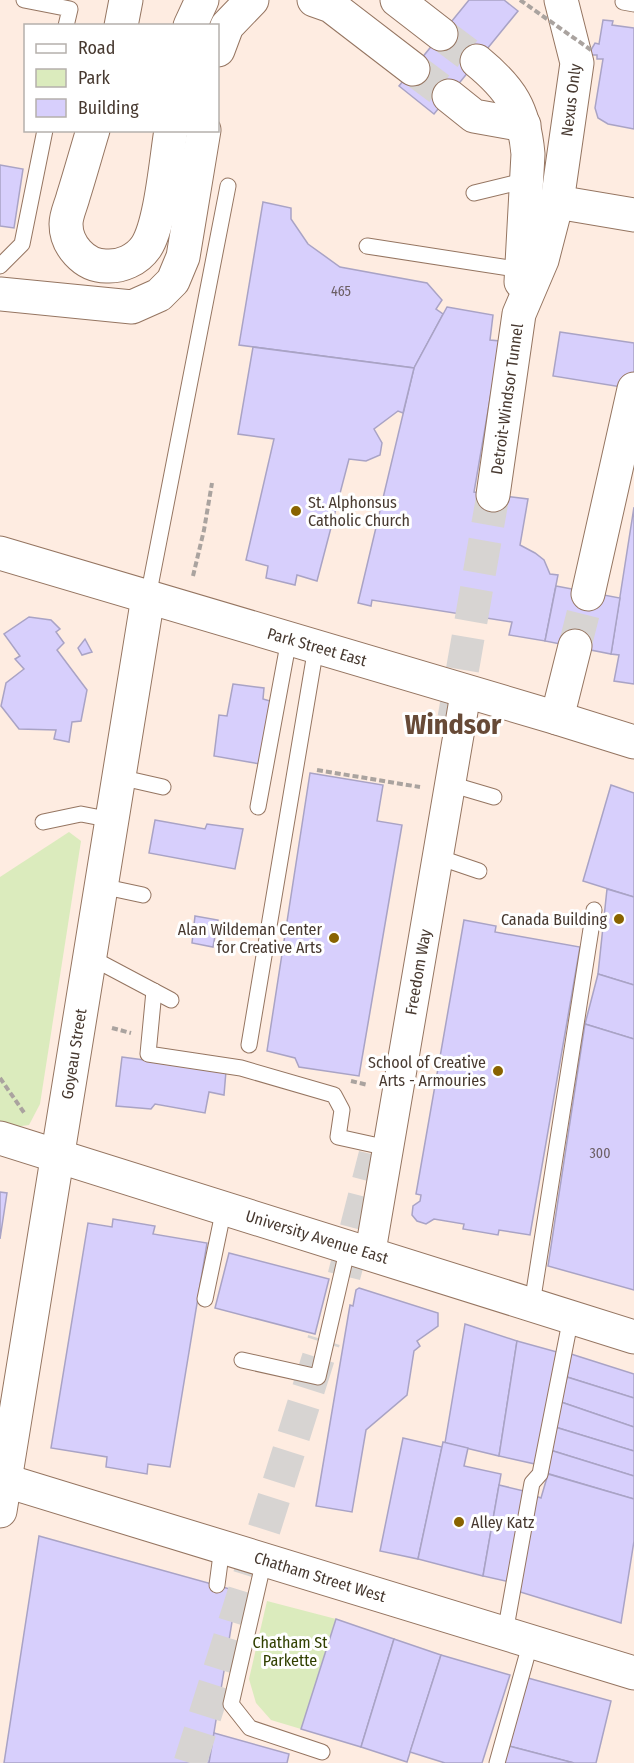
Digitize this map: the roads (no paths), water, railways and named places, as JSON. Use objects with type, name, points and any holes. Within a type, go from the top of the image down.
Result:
[{"type":"street","points":[[121,24],[126,0]]},
{"type":"street","points":[[191,24],[202,0]]},
{"type":"street","points":[[219,47],[227,26],[252,0]]},
{"type":"street","points":[[314,0],[332,6],[413,69]]},
{"type":"street","points":[[397,0],[441,34]]},
{"type":"street","name":"Nexus Only","points":[[557,202],[578,63],[561,0]]},
{"type":"street","points":[[477,61],[505,85],[524,125],[528,154],[519,314]]},
{"type":"street","points":[[449,96],[474,116],[524,125]]},
{"type":"street","points":[[92,132],[66,222],[68,239],[77,253],[100,266],[111,267],[121,265],[138,256],[152,236],[171,132]]},
{"type":"street","points":[[0,294],[132,307],[159,295],[173,281],[183,257],[204,132]]},
{"type":"street","points":[[557,202],[634,215]]},
{"type":"street","name":"Detroit-Windsor Tunnel","points":[[493,495],[519,314],[542,260],[557,202]]},
{"type":"street","points":[[588,594],[634,390]]},
{"type":"street","name":"Park Street East","points":[[0,553],[634,742]]},
{"type":"street","name":"Goyeau Street","points":[[2,1490],[148,597]]},
{"type":"street","points":[[558,718],[575,646]]},
{"type":"street","name":"Freedom Way","points":[[359,1250],[388,1148],[466,691]]},
{"type":"street","name":"University Avenue East","points":[[0,1138],[634,1337]]},
{"type":"street","name":"Chatham Street West","points":[[2,1490],[222,1547],[634,1672]]},
{"type":"lane","points":[[24,0],[70,9],[66,24]]},
{"type":"lane","points":[[0,266],[22,244],[45,132]]},
{"type":"lane","points":[[474,193],[526,180]]},
{"type":"lane","points":[[148,597],[228,186]]},
{"type":"lane","points":[[368,246],[522,270]]},
{"type":"lane","points":[[258,807],[302,643]]},
{"type":"lane","points":[[249,1045],[302,643]]},
{"type":"lane","points":[[119,777],[163,787]]},
{"type":"lane","points":[[450,784],[494,797]]},
{"type":"lane","points":[[43,822],[81,814],[112,820]]},
{"type":"lane","points":[[438,857],[479,871]]},
{"type":"lane","points":[[101,886],[143,895]]},
{"type":"lane","points":[[532,1304],[594,910]]},
{"type":"lane","points":[[90,957],[171,1000]]},
{"type":"lane","points":[[154,991],[148,1054],[241,1068],[334,1095],[342,1110],[338,1137],[388,1148]]},
{"type":"lane","points":[[205,1299],[224,1208]]},
{"type":"lane","points":[[242,1360],[318,1377],[359,1250]]},
{"type":"lane","points":[[496,1763],[518,1637],[532,1483],[540,1474],[571,1317]]},
{"type":"lane","points":[[217,1585],[222,1547]]},
{"type":"lane","points":[[264,1560],[231,1704],[250,1728],[322,1752]]},
{"type":"tunnel","points":[[441,34],[477,61]]},
{"type":"tunnel","points":[[413,69],[449,96]]},
{"type":"tunnel","points":[[454,718],[493,495]]},
{"type":"tunnel","points":[[575,646],[588,594]]},
{"type":"tunnel","points":[[344,1276],[375,1155]]},
{"type":"tunnel","points":[[190,1763],[324,1340]]},
{"type":"place","name":"St. Alphonsus Catholic Church","points":[[296,511]]},
{"type":"place","name":"Canada Building","points":[[619,919]]},
{"type":"place","name":"Alan Wildeman Center for Creative Arts","points":[[334,938]]},
{"type":"place","name":"School of Creative Arts - Armouries","points":[[498,1071]]},
{"type":"place","name":"Alley Katz","points":[[459,1522]]},
{"type":"district","name":"Windsor","points":[[453,724]]},
{"type":"park label","name":"Chatham St Parkette","points":[[290,1651]]}]
